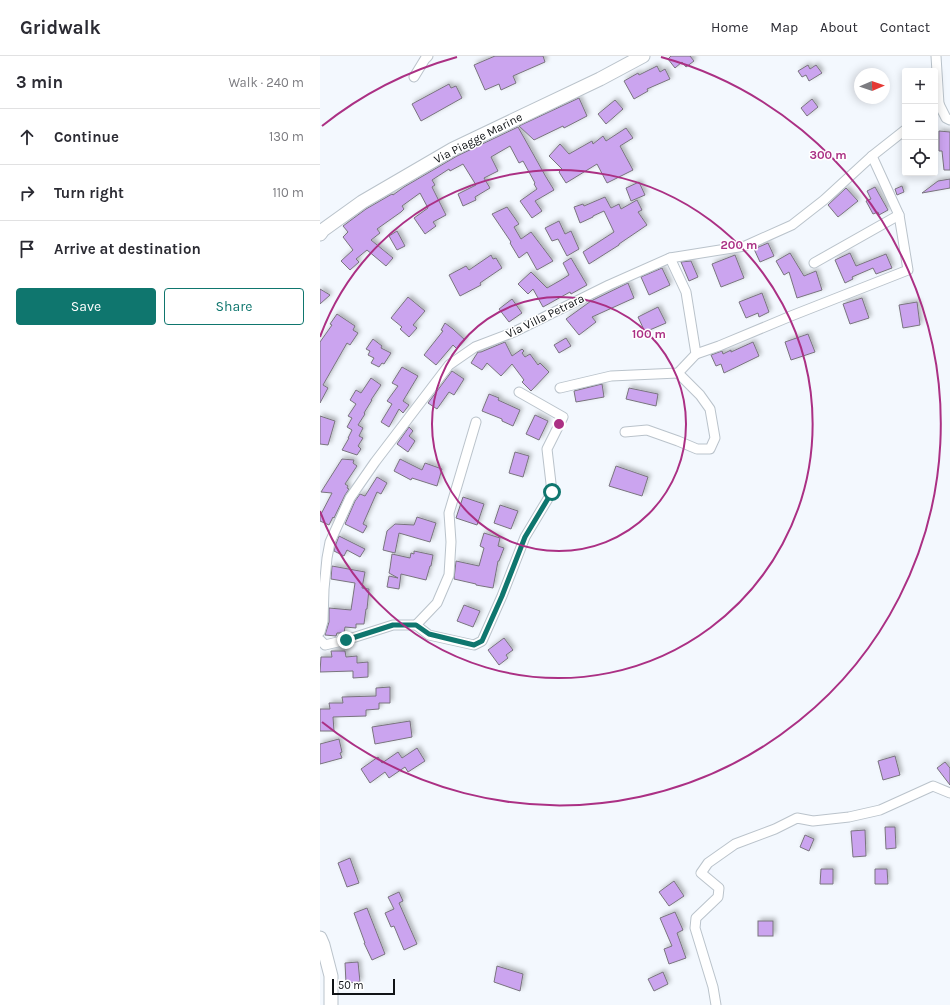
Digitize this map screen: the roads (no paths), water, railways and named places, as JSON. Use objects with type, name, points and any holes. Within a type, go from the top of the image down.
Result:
[{"type":"street","points":[[414,77],[428,56]]},
{"type":"street","name":"Via Piagge Marine","points":[[321,232],[362,202],[453,149],[595,82],[643,56]]},
{"type":"street","points":[[936,56],[937,104]]},
{"type":"street","points":[[938,107],[946,118],[950,120]]},
{"type":"street","name":"Via Villa Petrara","points":[[320,632],[323,621],[324,589],[330,542],[350,498],[375,462],[449,365],[475,347],[514,332],[609,284],[670,258],[745,246],[792,225],[824,200],[872,156],[902,132]]},
{"type":"street","points":[[560,388],[611,376],[678,373],[696,354],[908,270],[899,215],[872,156]]},
{"type":"street","points":[[814,263],[899,215]]},
{"type":"street","points":[[670,258],[686,292],[696,354]]},
{"type":"street","points":[[625,432],[647,430],[697,449],[710,449],[715,438],[710,409],[700,395],[678,373]]},
{"type":"street","points":[[320,640],[325,645],[393,625],[416,625],[429,634],[474,645],[482,641],[502,596],[525,537],[552,492],[547,449],[563,417],[519,392]]},
{"type":"street","points":[[416,625],[437,603],[449,575],[451,542],[449,513],[476,422]]},
{"type":"street","points":[[716,1005],[713,987],[695,928],[696,918],[718,897],[719,888],[701,873],[708,863],[735,844],[774,829],[797,818],[813,821],[849,817],[880,810],[933,786],[950,793]]},
{"type":"street","points":[[320,938],[330,976],[331,1005]]}]
